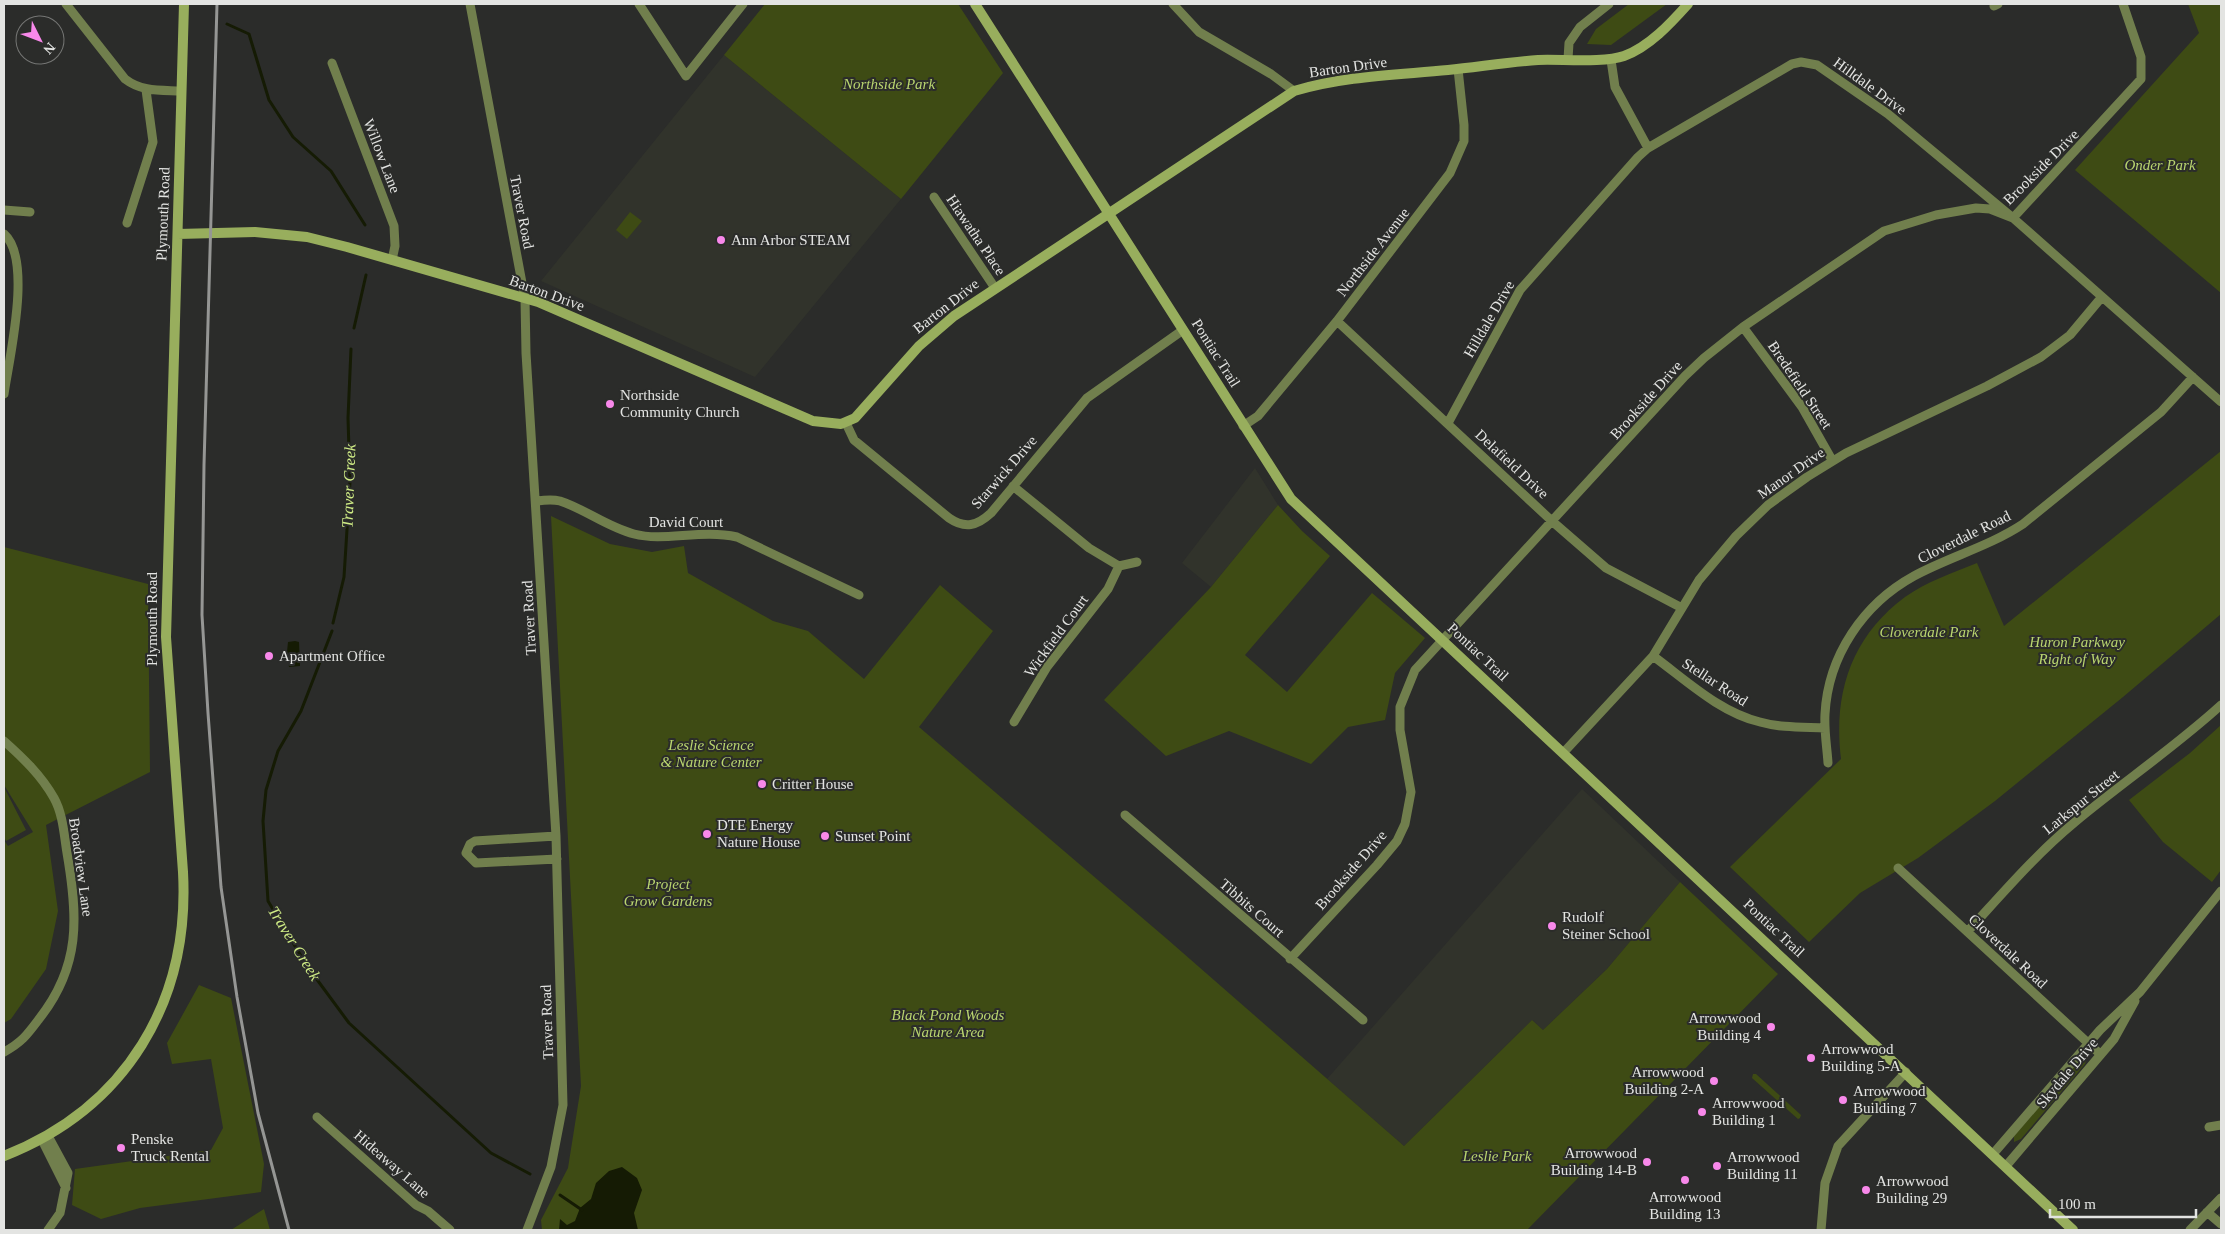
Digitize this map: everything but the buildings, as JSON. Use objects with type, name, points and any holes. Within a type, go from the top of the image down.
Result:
[{"type":"main road","name":"Plymouth Road","points":[[4,1156],[45,1138],[89,1106],[115,1080],[134,1057],[151,1029],[167,996],[173,980],[182,940],[184,881],[166,638],[167,529],[184,4]]},
{"type":"main road","name":"Pontiac Trail","points":[[974,4],[1072,154],[1107,214],[1291,499],[1906,1072],[2072,1230]]},
{"type":"main road","name":"Barton Drive","points":[[178,234],[230,232],[281,234],[347,247],[538,302],[813,420],[833,424],[846,423],[866,408],[908,358],[934,331],[995,288],[1294,91],[1361,78],[1568,58],[1611,60],[1632,53],[1642,47],[1688,4]]},
{"type":"street","points":[[66,4],[85,31],[125,79],[134,86],[146,90],[181,91]]},
{"type":"street","name":"Traver Road","points":[[470,4],[525,298],[526,353],[537,501],[556,836],[562,1105],[551,1167],[527,1230]]},
{"type":"street","points":[[639,4],[686,76],[743,4]]},
{"type":"street","points":[[1172,4],[1199,32],[1271,74],[1294,91]]},
{"type":"street","points":[[1568,58],[1569,43],[1580,27],[1609,4]]},
{"type":"street","name":"Brookside Drive","points":[[1290,959],[1380,862],[1397,841],[1405,824],[1411,792],[1400,730],[1400,707],[1415,670],[1553,522],[1685,376],[1716,347],[1884,231],[1936,215],[1976,208],[1990,209],[2013,218],[2141,79],[2140,57],[2123,4]]},
{"type":"street","points":[[1611,60],[1615,87],[1648,148]]},
{"type":"street","name":"Willow Lane","points":[[332,63],[394,226],[395,246],[392,260]]},
{"type":"street","name":"Hilldale Drive","points":[[1448,423],[1520,290],[1648,148],[1781,69],[1792,64],[1810,63],[1837,77],[1888,114],[2013,218],[2221,402]]},
{"type":"street","name":"Northside Avenue","points":[[1243,426],[1258,416],[1337,321],[1450,173],[1460,154],[1464,141],[1458,69]]},
{"type":"street","points":[[127,223],[153,142],[146,90]]},
{"type":"street","name":"Hiawatha Place","points":[[934,197],[995,288]]},
{"type":"street","points":[[4,210],[30,212]]},
{"type":"street","points":[[4,234],[17,255],[19,276],[16,313],[4,394]]},
{"type":"street","name":"Manor Drive","points":[[1564,752],[1653,656],[1699,580],[1750,520],[1782,493],[1832,460],[1988,386],[2037,360],[2070,335],[2102,298]]},
{"type":"street","name":"Delafield Drive","points":[[1337,321],[1553,522],[1606,568],[1682,608]]},
{"type":"street","name":"Bredefield Street","points":[[1743,327],[1802,407],[1832,460]]},
{"type":"street","name":"Starwick Drive","points":[[846,423],[854,440],[958,524],[968,526],[981,522],[1087,398],[1183,330]]},
{"type":"street","name":"Cloverdale Road","points":[[1828,763],[1825,728],[1827,696],[1835,667],[1853,630],[1879,601],[1913,577],[2024,524],[2161,412],[2193,377]]},
{"type":"street","points":[[1013,486],[1089,548],[1119,566],[1137,562]]},
{"type":"street","name":"David Court","points":[[537,501],[561,501],[598,521],[634,534],[647,536],[719,533],[737,537],[860,595]]},
{"type":"street","name":"Wickfield Court","points":[[1014,722],[1047,667],[1108,589],[1119,566]]},
{"type":"street","name":"Stellar Road","points":[[1653,656],[1715,702],[1738,715],[1772,725],[1825,728]]},
{"type":"street","name":"Larkspur Street","points":[[1968,931],[2040,853],[2075,822],[2187,736],[2221,705]]},
{"type":"street","name":"Broadview Lane","points":[[4,741],[33,769],[55,799],[61,818],[71,877],[75,927],[66,975],[52,1004],[21,1043],[4,1052]]},
{"type":"street","name":"Tibbits Court","points":[[1125,816],[1363,1020]]},
{"type":"street","points":[[556,836],[475,841],[470,844],[466,853],[476,863],[557,859]]},
{"type":"street","name":"Cloverdale Road","points":[[1898,868],[2100,1054]]},
{"type":"street","name":"Skydale Drive","points":[[1993,1154],[2088,1043],[2140,992],[2221,891]]},
{"type":"street","name":"Skydale Drive","points":[[2006,1166],[2114,1039],[2140,992]]},
{"type":"street","points":[[1821,1230],[1825,1183],[1838,1146],[1906,1072]]},
{"type":"street","name":"Hideaway Lane","points":[[317,1117],[416,1205],[450,1230]]},
{"type":"street","points":[[2209,1127],[2221,1125]]},
{"type":"street","points":[[45,1138],[68,1173],[60,1213],[48,1230]]},
{"type":"street","points":[[2190,1230],[2221,1198]]},
{"type":"street","points":[[2207,1212],[2221,1224]]},
{"type":"shaded area","name":"Ann Arbor STEAM","points":[[724,55],[901,199],[755,377],[541,281]]},
{"type":"shaded area","points":[[1255,468],[1278,505],[1211,587],[1182,563]]},
{"type":"shaded area","points":[[288,642],[299,642],[300,666],[289,667]]},
{"type":"shaded area","name":"Rudolf Steiner School","points":[[1582,789],[1680,882],[1607,969],[1543,1030],[1532,1020],[1404,1146],[1327,1079]]},
{"type":"shaded area","points":[[622,1167],[637,1178],[642,1190],[634,1213],[638,1230],[559,1230],[560,1219],[567,1225],[575,1221],[580,1208],[591,1199],[596,1183],[609,1171]]},
{"type":"green space","name":"Northside Park","points":[[765,4],[958,4],[1003,73],[901,199],[724,55]]},
{"type":"green space","points":[[1629,4],[1667,4],[1611,45],[1587,44],[1596,29]]},
{"type":"green space","name":"Onder Park","points":[[2188,4],[2221,4],[2221,293],[2075,170],[2199,33]]},
{"type":"green space","points":[[630,212],[642,221],[627,239],[616,230]]},
{"type":"green space","name":"Huron Parkway Right of Way","points":[[2221,451],[2221,614],[1995,801],[1918,858],[1860,893],[1809,942],[1730,867],[1841,759],[1839,735],[1843,690],[1859,649],[1871,630],[1886,613],[1905,597],[1930,582],[1977,563],[2004,626]]},
{"type":"green space","points":[[1278,505],[1302,531],[1330,556],[1245,655],[1287,692],[1372,593],[1425,638],[1395,673],[1385,720],[1348,727],[1311,764],[1229,731],[1166,756],[1104,700],[1211,587]]},
{"type":"green space","points":[[551,516],[610,544],[652,552],[684,546],[688,573],[773,621],[808,631],[864,679],[940,585],[993,631],[919,727],[1167,939],[1404,1146],[1532,1020],[1543,1030],[1607,969],[1680,882],[1778,974],[1527,1230],[542,1230],[541,1220],[568,1168],[581,1086]]},
{"type":"green space","points":[[4,547],[148,584],[150,772],[46,825],[58,911],[46,969],[11,1019],[4,1023],[4,840],[8,846],[33,832],[4,785]]},
{"type":"green space","points":[[2221,725],[2221,870],[2212,882],[2163,842],[2129,800],[2190,753]]},
{"type":"green space","points":[[4,787],[26,830],[6,841],[4,837]]},
{"type":"green space","points":[[199,985],[231,998],[264,1164],[261,1192],[140,1208],[101,1219],[72,1205],[75,1169],[211,1150],[223,1128],[211,1059],[172,1064],[167,1043]]},
{"type":"green space","points":[[2080,1059],[2086,1061],[2085,1064],[2021,1139],[2014,1142],[2014,1136]]},
{"type":"green space","points":[[1753,1074],[1756,1074],[1801,1115],[1800,1118],[1798,1119],[1752,1078]]},
{"type":"green space","points":[[264,1209],[270,1230],[231,1230]]},
{"type":"waterway","name":"Traver Creek","points":[[227,24],[249,34],[269,100],[293,137],[331,171],[365,225]]},
{"type":"waterway","name":"Traver Creek","points":[[354,328],[366,275]]},
{"type":"waterway","name":"Traver Creek","points":[[333,623],[344,577],[350,482],[348,418],[351,349]]},
{"type":"waterway","name":"Traver Creek","points":[[332,631],[301,711],[278,751],[266,790],[263,821],[268,901],[307,966],[349,1023],[491,1153],[530,1174]]},
{"type":"waterway","name":"Traver Creek","points":[[560,1195],[582,1210]]},
{"type":"railway","points":[[217,4],[204,465],[202,615],[221,887],[237,997],[258,1113],[289,1230]]},
{"type":"place","name":"Ann Arbor STEAM","points":[[721,240]]},
{"type":"place","name":"Northside Community Church","points":[[610,404]]},
{"type":"place","name":"Apartment Office","points":[[269,656]]},
{"type":"place","name":"Critter House","points":[[762,784]]},
{"type":"place","name":"DTE Energy Nature House","points":[[707,834]]},
{"type":"place","name":"Sunset Point","points":[[825,836]]},
{"type":"place","name":"Rudolf Steiner School","points":[[1552,926]]},
{"type":"place","name":"Arrowwood Building 4","points":[[1771,1027]]},
{"type":"place","name":"Arrowwood Building 5-A","points":[[1811,1058]]},
{"type":"place","name":"Arrowwood Building 2-A","points":[[1714,1081]]},
{"type":"place","name":"Arrowwood Building 7","points":[[1843,1100]]},
{"type":"place","name":"Arrowwood Building 1","points":[[1702,1112]]},
{"type":"place","name":"Penske Truck Rental","points":[[121,1148]]},
{"type":"place","name":"Arrowwood Building 14-B","points":[[1647,1162]]},
{"type":"place","name":"Arrowwood Building 11","points":[[1717,1166]]},
{"type":"place","name":"Arrowwood Building 13","points":[[1685,1180]]},
{"type":"place","name":"Arrowwood Building 29","points":[[1866,1190]]},
{"type":"park label","name":"Cloverdale Park","points":[[1929,632]]},
{"type":"park label","name":"Leslie Science & Nature Center","points":[[711,754]]},
{"type":"park label","name":"Project Grow Gardens","points":[[668,892]]},
{"type":"park label","name":"Black Pond Woods Nature Area","points":[[948,1024]]},
{"type":"park label","name":"Leslie Park","points":[[1497,1156]]}]
